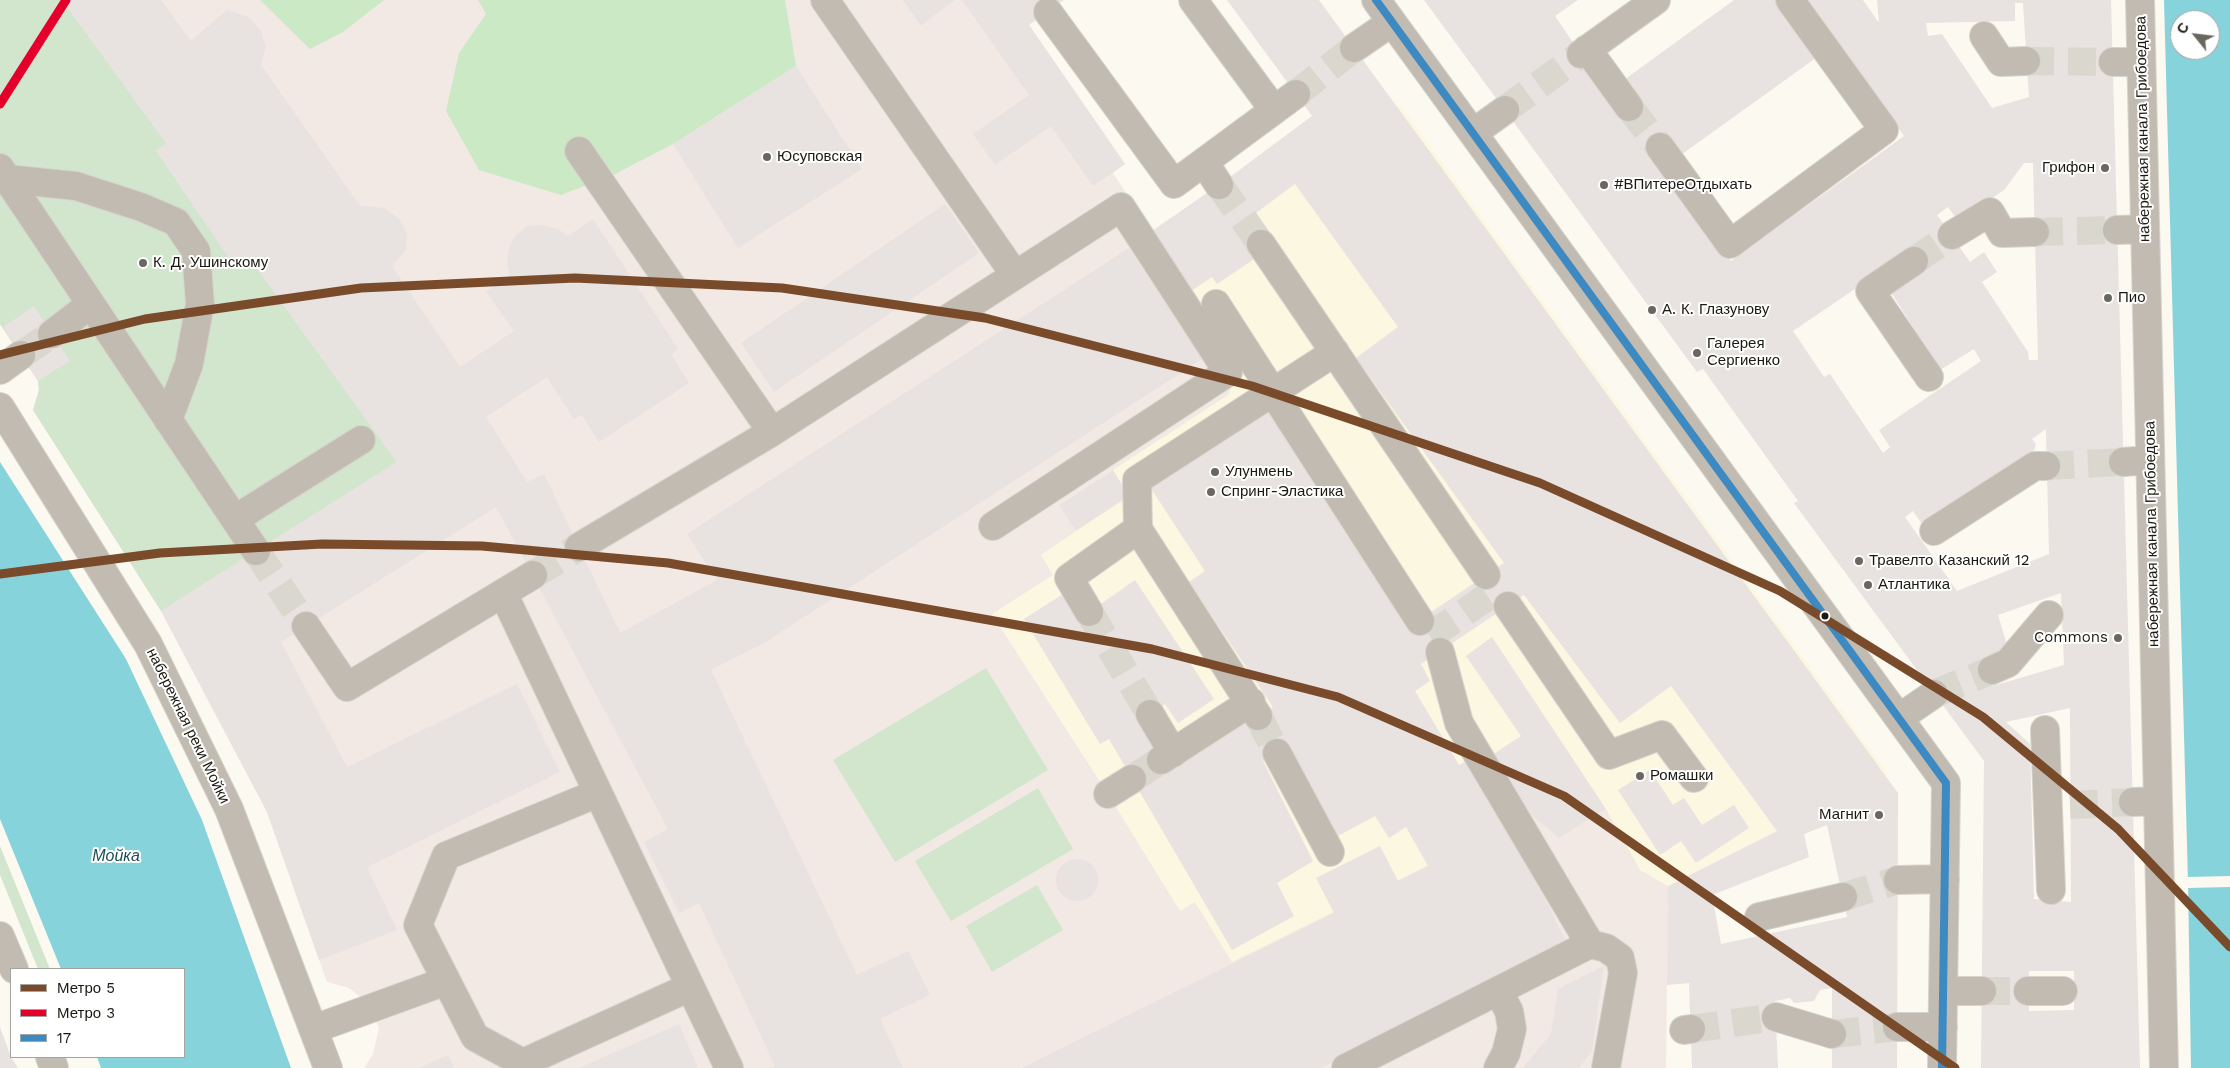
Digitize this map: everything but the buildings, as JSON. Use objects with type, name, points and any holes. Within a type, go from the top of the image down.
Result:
[{"type":"street","points":[[826,0],[1015,276]]},
{"type":"street","points":[[1193,0],[1274,110]]},
{"type":"street","points":[[1376,0],[1946,783],[1942,1068]]},
{"type":"street","points":[[1630,107],[1584,51],[1656,0]]},
{"type":"street","points":[[1660,147],[1730,244],[1884,130],[1790,0]]},
{"type":"street","name":"набережная канала Грибоедова","points":[[2140,0],[2150,460],[2145,802],[2164,1068]]},
{"type":"street","points":[[1048,12],[1174,184],[1296,94]]},
{"type":"street","points":[[1354,48],[1392,22]]},
{"type":"street","points":[[1984,36],[2001,62],[2026,62]]},
{"type":"street","points":[[2113,62],[2141,62]]},
{"type":"street","points":[[1473,133],[1505,110]]},
{"type":"street","points":[[579,151],[772,432]]},
{"type":"street","points":[[1204,162],[1219,185]]},
{"type":"street","points":[[4,173],[256,551]]},
{"type":"street","points":[[4,173],[76,186],[141,207],[176,222],[196,251],[200,304],[189,364],[168,420]]},
{"type":"street","points":[[578,547],[772,432],[1121,207],[1228,372],[993,526]]},
{"type":"street","points":[[1952,236],[1990,212],[2002,233],[2035,232]]},
{"type":"street","points":[[2117,230],[2145,229]]},
{"type":"street","points":[[1261,244],[1486,575]]},
{"type":"street","points":[[1914,262],[1870,291],[1929,377]]},
{"type":"street","points":[[52,334],[91,304]]},
{"type":"street","points":[[1216,304],[1420,621]]},
{"type":"street","points":[[1150,714],[1167,756],[1255,709],[1138,529],[1138,480],[1335,352]]},
{"type":"street","name":"набережная реки Мойки","points":[[0,407],[148,644],[229,809],[328,1068]]},
{"type":"street","points":[[235,519],[361,440]]},
{"type":"street","points":[[2123,462],[2150,460]]},
{"type":"street","points":[[1934,531],[2035,466],[2046,466]]},
{"type":"street","points":[[1089,612],[1068,578],[1138,529]]},
{"type":"street","points":[[306,626],[347,687],[533,575]]},
{"type":"street","points":[[503,593],[729,1068]]},
{"type":"street","points":[[1508,606],[1609,755],[1662,735],[1694,778]]},
{"type":"street","points":[[1992,670],[2008,663],[2049,615]]},
{"type":"street","points":[[1440,652],[1459,723],[1590,944]]},
{"type":"street","points":[[1899,718],[1934,694]]},
{"type":"street","points":[[2045,730],[2059,805],[2051,890]]},
{"type":"street","points":[[1278,753],[1330,852]]},
{"type":"street","points":[[1108,794],[1132,779]]},
{"type":"street","points":[[598,793],[446,856],[418,925],[475,1038],[523,1063],[690,987]]},
{"type":"street","points":[[1898,880],[1945,879]]},
{"type":"street","points":[[1759,917],[1843,897]]},
{"type":"street","points":[[0,936],[14,968]]},
{"type":"street","points":[[1346,1068],[1590,944],[1606,948],[1620,958],[1623,973],[1606,1068]]},
{"type":"street","points":[[314,1030],[446,980]]},
{"type":"street","points":[[1498,991],[1509,1011],[1512,1029],[1506,1053],[1498,1068]]},
{"type":"street","points":[[1944,991],[1982,991]]},
{"type":"street","points":[[2028,991],[2063,991]]},
{"type":"street","points":[[1776,1017],[1832,1034]]},
{"type":"street","points":[[1897,1027],[1943,1027]]},
{"type":"shaded area","points":[[0,0],[902,0],[921,26],[955,0],[962,0],[1029,25],[1125,164],[1113,173],[1239,368],[1228,395],[1059,505],[1076,531],[1041,555],[1053,575],[992,614],[1108,794],[1180,911],[1195,902],[1232,962],[1510,825],[1529,813],[1559,838],[1606,809],[1640,870],[1668,886],[1666,1068],[364,1068],[373,1054],[379,1028],[370,1009],[364,1000],[349,988],[327,982],[267,812],[161,611],[33,410],[39,390],[38,381],[0,324]]},
{"type":"shaded area","points":[[1400,105],[1888,774],[1668,886],[1640,870],[1606,809],[1559,838],[1510,825],[1232,963],[1195,903],[1180,912],[1108,794],[992,613],[1053,575],[1040,556],[1152,231],[1230,177],[1256,213]]},
{"type":"green space","points":[[0,0],[62,0],[166,143],[156,151],[250,259],[397,462],[161,611],[33,410],[39,390],[38,381],[0,324]]},
{"type":"green space","points":[[260,0],[384,0],[343,32],[310,49]]},
{"type":"green space","points":[[478,0],[785,0],[796,66],[673,144],[615,174],[561,195],[479,170],[446,111],[459,53],[486,14]]},
{"type":"green space","points":[[986,668],[1048,770],[895,862],[833,760]]},
{"type":"green space","points":[[1038,788],[1073,849],[951,921],[915,861]]},
{"type":"green space","points":[[0,846],[50,968],[38,968],[0,875]]},
{"type":"green space","points":[[1037,885],[1063,930],[992,972],[966,926]]},
{"type":"water","points":[[2164,0],[2230,0],[2230,1068],[2191,1068],[2188,882]]},
{"type":"water","name":"Мойка","points":[[0,462],[126,659],[202,820],[291,1068],[101,1068],[97,1058],[185,1058],[185,968],[61,968],[0,819]]},
{"type":"pier","points":[[2230,876],[2230,887],[2188,888],[2187,877]]},
{"type":"tunnel","points":[[1296,94],[1354,48]]},
{"type":"tunnel","points":[[1505,110],[1581,54]]},
{"type":"tunnel","points":[[2026,61],[2113,62]]},
{"type":"tunnel","points":[[1629,107],[1660,147]]},
{"type":"tunnel","points":[[1219,185],[1261,244]]},
{"type":"tunnel","points":[[2035,232],[2117,230]]},
{"type":"tunnel","points":[[1914,261],[1952,235]]},
{"type":"tunnel","points":[[21,355],[52,334]]},
{"type":"tunnel","points":[[2046,466],[2123,462]]},
{"type":"tunnel","points":[[533,575],[579,547]]},
{"type":"tunnel","points":[[256,551],[306,626]]},
{"type":"tunnel","points":[[1430,636],[1497,590]]},
{"type":"tunnel","points":[[1089,612],[1150,714]]},
{"type":"tunnel","points":[[1934,694],[1992,670]]},
{"type":"tunnel","points":[[1258,716],[1277,753]]},
{"type":"tunnel","points":[[1132,779],[1161,760]]},
{"type":"tunnel","points":[[2070,805],[2133,802]]},
{"type":"tunnel","points":[[1843,897],[1898,880]]},
{"type":"tunnel","points":[[1982,991],[2028,991]]},
{"type":"tunnel","points":[[1691,1029],[1776,1017]]},
{"type":"tunnel","points":[[1832,1034],[1897,1027]]},
{"type":"metro line","name":"3","points":[[0,104],[66,0]]},
{"type":"metro line","name":"5","points":[[0,355],[145,319],[361,288],[575,278],[782,288],[985,318],[1252,386],[1540,483],[1780,591],[1983,717],[2118,829],[2230,947]]},
{"type":"metro line","name":"5","points":[[0,574],[160,553],[322,544],[482,546],[668,563],[1152,649],[1338,697],[1564,796],[1955,1068]]},
{"type":"transit line","name":"17","points":[[1376,0],[1946,783],[1942,1068]]},
{"type":"place","name":"Юсуповская","points":[[767,157]]},
{"type":"place","name":"Грифон","points":[[2105,168]]},
{"type":"place","name":"#ВПитереОтдыхать","points":[[1604,185]]},
{"type":"place","name":"К. Д. Ушинскому","points":[[143,263]]},
{"type":"place","name":"Пио","points":[[2108,298]]},
{"type":"place","name":"А. К. Глазунову","points":[[1652,310]]},
{"type":"place","name":"Галерея Сергиенко","points":[[1697,353]]},
{"type":"place","name":"Улунмень","points":[[1215,472]]},
{"type":"place","name":"Спринг-Эластика","points":[[1211,492]]},
{"type":"place","name":"Травелто Казанский 12","points":[[1859,561]]},
{"type":"place","name":"Атлантика","points":[[1868,585]]},
{"type":"place","name":"Commons","points":[[2118,638]]},
{"type":"place","name":"Ромашки","points":[[1640,776]]},
{"type":"place","name":"Магнит","points":[[1879,815]]}]
